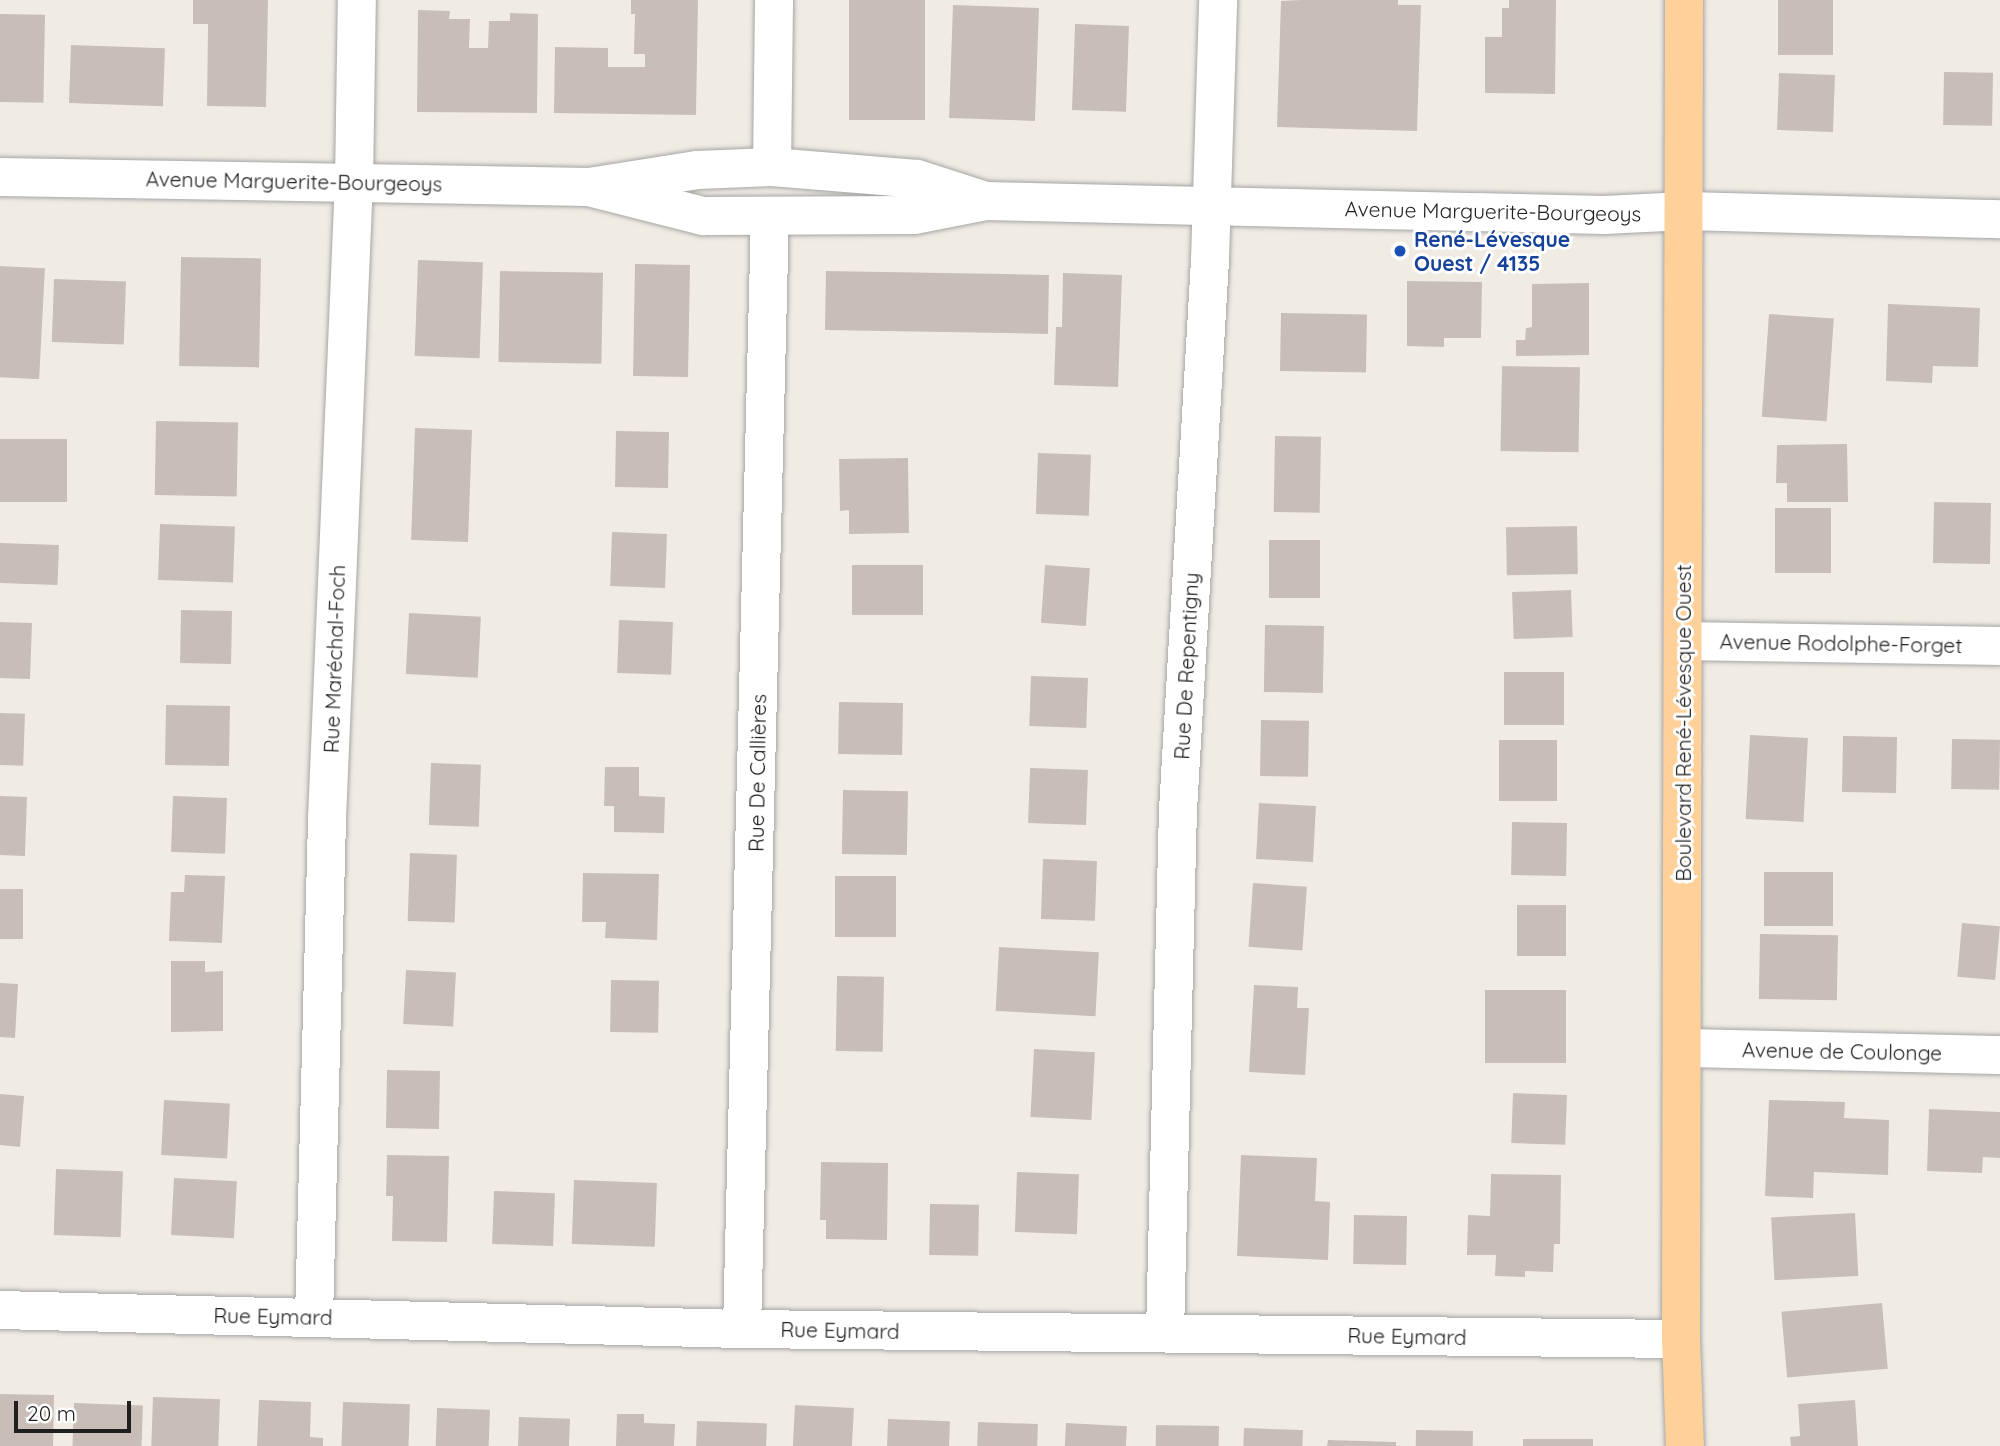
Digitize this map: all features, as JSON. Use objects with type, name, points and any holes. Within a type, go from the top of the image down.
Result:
[{"type":"main road","name":"Boulevard René-Lévesque Ouest","points":[[1684,0],[1686,211],[1681,1339],[1685,1446]]},
{"type":"street","name":"Rue Maréchal-Foch","points":[[314,1317],[327,819],[354,181],[357,0]]},
{"type":"street","points":[[772,167],[774,0]]},
{"type":"street","name":"Rue De Repentigny","points":[[1166,1333],[1178,810],[1212,206],[1219,0]]},
{"type":"street","name":"Avenue Marguerite-Bourgeoys","points":[[0,177],[589,187],[697,170],[772,167],[917,179],[986,201]]},
{"type":"street","name":"Avenue Marguerite-Bourgeoys","points":[[589,187],[703,216],[914,215],[986,201],[1604,215],[1686,211],[2000,219]]},
{"type":"street","name":"Rue De Callières","points":[[742,1329],[770,217]]},
{"type":"street","name":"Avenue Rodolphe-Forget","points":[[1683,641],[2000,646]]},
{"type":"street","name":"Avenue de Coulonge","points":[[1684,1048],[2000,1055]]},
{"type":"street","name":"Rue Eymard","points":[[0,1310],[742,1329],[1681,1339]]},
{"type":"building","points":[[193,0],[268,0],[266,107],[207,106],[208,24],[193,24]]},
{"type":"building","points":[[631,0],[698,0],[696,115],[554,113],[555,47],[608,48],[608,67],[645,67],[645,54],[634,54],[635,14],[631,14]]},
{"type":"building","points":[[849,0],[925,0],[925,120],[849,120]]},
{"type":"building","points":[[1398,0],[1398,5],[1421,5],[1417,131],[1277,127],[1281,1]]},
{"type":"building","points":[[1509,0],[1556,0],[1555,94],[1485,93],[1485,37],[1502,37],[1502,8],[1509,8]]},
{"type":"building","points":[[1778,0],[1833,0],[1833,55],[1778,55]]},
{"type":"building","points":[[953,5],[1039,8],[1035,121],[949,118]]},
{"type":"building","points":[[418,10],[450,11],[449,19],[470,19],[469,48],[488,48],[489,21],[510,21],[510,13],[538,14],[537,113],[417,112]]},
{"type":"building","points":[[0,14],[45,15],[43,103],[0,102]]},
{"type":"building","points":[[1075,24],[1129,26],[1126,112],[1072,110]]},
{"type":"building","points":[[71,45],[165,48],[163,106],[69,103]]},
{"type":"building","points":[[1944,72],[1993,73],[1992,126],[1943,125]]},
{"type":"building","points":[[1779,73],[1835,75],[1833,132],[1777,130]]},
{"type":"building","points":[[181,257],[261,258],[259,367],[179,366]]},
{"type":"building","points":[[418,260],[483,262],[480,358],[415,356]]},
{"type":"building","points":[[635,264],[690,265],[688,377],[633,376]]},
{"type":"building","points":[[0,266],[45,268],[39,379],[0,377]]},
{"type":"building","points":[[500,271],[603,273],[601,364],[498,362]]},
{"type":"building","points":[[826,271],[1049,275],[1048,334],[825,330]]},
{"type":"building","points":[[1063,273],[1122,275],[1118,387],[1054,385],[1056,327],[1062,327]]},
{"type":"building","points":[[54,279],[126,282],[124,344],[52,342]]},
{"type":"building","points":[[1407,281],[1482,282],[1481,338],[1444,338],[1444,347],[1407,346]]},
{"type":"building","points":[[1589,283],[1589,355],[1516,356],[1516,340],[1525,340],[1526,328],[1532,327],[1532,284]]},
{"type":"building","points":[[1888,304],[1980,308],[1978,367],[1933,366],[1932,383],[1886,381]]},
{"type":"building","points":[[1281,313],[1367,315],[1366,372],[1280,371]]},
{"type":"building","points":[[1769,314],[1834,319],[1827,421],[1762,417]]},
{"type":"building","points":[[1502,366],[1580,367],[1579,452],[1501,451]]},
{"type":"building","points":[[156,421],[238,422],[237,496],[155,495]]},
{"type":"building","points":[[415,428],[472,430],[468,542],[411,540]]},
{"type":"building","points":[[616,431],[669,432],[668,488],[615,487]]},
{"type":"building","points":[[1275,436],[1321,437],[1320,513],[1274,512]]},
{"type":"building","points":[[0,439],[67,439],[67,502],[0,502]]},
{"type":"building","points":[[1847,444],[1848,502],[1787,502],[1787,483],[1776,483],[1777,445]]},
{"type":"building","points":[[1038,453],[1091,455],[1089,516],[1036,514]]},
{"type":"building","points":[[908,458],[909,533],[849,534],[849,510],[840,511],[839,459]]},
{"type":"building","points":[[1934,502],[1991,503],[1990,564],[1933,563]]},
{"type":"building","points":[[1775,508],[1831,508],[1831,573],[1775,573]]},
{"type":"building","points":[[160,524],[235,527],[233,583],[158,580]]},
{"type":"building","points":[[1577,526],[1578,574],[1507,575],[1506,527]]},
{"type":"building","points":[[612,532],[667,534],[665,588],[610,586]]},
{"type":"building","points":[[1269,540],[1320,540],[1320,598],[1269,598]]},
{"type":"building","points":[[0,543],[59,545],[58,585],[0,583]]},
{"type":"building","points":[[852,565],[923,565],[923,615],[852,615]]},
{"type":"building","points":[[1045,565],[1090,568],[1086,626],[1041,623]]},
{"type":"building","points":[[1571,590],[1573,637],[1514,639],[1512,592]]},
{"type":"building","points":[[181,610],[232,611],[231,664],[180,663]]},
{"type":"building","points":[[409,613],[481,617],[478,678],[406,674]]},
{"type":"building","points":[[619,620],[673,622],[671,675],[617,673]]},
{"type":"building","points":[[0,622],[32,623],[30,679],[0,678]]},
{"type":"building","points":[[1265,625],[1324,626],[1323,693],[1264,692]]},
{"type":"building","points":[[1504,672],[1564,672],[1564,725],[1504,725]]},
{"type":"building","points":[[1031,676],[1088,678],[1086,728],[1029,726]]},
{"type":"building","points":[[839,702],[903,703],[902,755],[838,754]]},
{"type":"building","points":[[166,705],[230,706],[229,766],[165,765]]},
{"type":"building","points":[[0,713],[25,714],[23,766],[0,765]]},
{"type":"building","points":[[1261,720],[1309,721],[1308,777],[1260,776]]},
{"type":"building","points":[[1750,735],[1808,738],[1804,822],[1746,819]]},
{"type":"building","points":[[1843,736],[1897,737],[1896,793],[1842,792]]},
{"type":"building","points":[[1952,739],[2000,740],[1999,790],[1951,789]]},
{"type":"building","points":[[1499,740],[1557,740],[1557,801],[1499,801]]},
{"type":"building","points":[[431,763],[481,765],[479,827],[429,825]]},
{"type":"building","points":[[605,767],[639,767],[639,796],[665,797],[664,833],[614,832],[614,806],[604,806]]},
{"type":"building","points":[[1030,768],[1088,770],[1086,825],[1028,823]]},
{"type":"building","points":[[843,790],[908,791],[907,855],[842,854]]},
{"type":"building","points":[[0,796],[27,797],[25,856],[0,855]]},
{"type":"building","points":[[173,796],[227,798],[225,854],[171,852]]},
{"type":"building","points":[[1259,803],[1316,806],[1313,862],[1256,859]]},
{"type":"building","points":[[1512,822],[1567,823],[1566,876],[1511,875]]},
{"type":"building","points":[[410,853],[457,855],[455,923],[408,921]]},
{"type":"building","points":[[1043,859],[1097,861],[1095,921],[1041,919]]},
{"type":"building","points":[[1764,872],[1833,872],[1833,926],[1764,926]]},
{"type":"building","points":[[583,873],[659,874],[657,940],[605,938],[606,922],[582,922]]},
{"type":"building","points":[[185,875],[225,876],[222,943],[169,941],[171,892],[184,892]]},
{"type":"building","points":[[835,876],[896,876],[896,937],[835,937]]},
{"type":"building","points":[[1253,883],[1307,887],[1302,951],[1249,947]]},
{"type":"building","points":[[0,889],[23,889],[23,939],[0,939]]},
{"type":"building","points":[[1517,905],[1566,905],[1566,956],[1517,956]]},
{"type":"building","points":[[1962,923],[2000,926],[1995,980],[1957,977]]},
{"type":"building","points":[[1760,934],[1838,935],[1837,1000],[1759,999]]},
{"type":"building","points":[[999,947],[1099,952],[1096,1016],[996,1011]]},
{"type":"building","points":[[171,961],[205,961],[205,972],[223,971],[223,1031],[171,1032]]},
{"type":"building","points":[[406,970],[456,973],[453,1027],[403,1024]]},
{"type":"building","points":[[837,976],[884,977],[883,1052],[836,1051]]},
{"type":"building","points":[[611,980],[659,981],[658,1033],[610,1032]]},
{"type":"building","points":[[0,983],[18,984],[15,1038],[0,1037]]},
{"type":"building","points":[[1254,985],[1298,987],[1297,1008],[1309,1008],[1305,1075],[1249,1072]]},
{"type":"building","points":[[1485,990],[1566,990],[1566,1063],[1485,1063]]},
{"type":"building","points":[[1034,1049],[1095,1052],[1091,1120],[1030,1117]]},
{"type":"building","points":[[387,1070],[440,1071],[439,1129],[386,1128]]},
{"type":"building","points":[[1513,1093],[1567,1095],[1565,1145],[1511,1143]]},
{"type":"building","points":[[0,1094],[24,1096],[20,1147],[0,1145]]},
{"type":"building","points":[[164,1100],[230,1103],[227,1158],[161,1155]]},
{"type":"building","points":[[1769,1100],[1845,1102],[1844,1118],[1889,1120],[1888,1175],[1814,1172],[1813,1198],[1765,1196]]},
{"type":"building","points":[[1929,1109],[2000,1112],[2000,1158],[1983,1157],[1982,1173],[1927,1171]]},
{"type":"building","points":[[387,1155],[449,1156],[447,1242],[392,1241],[393,1196],[386,1196]]},
{"type":"building","points":[[1241,1155],[1317,1158],[1315,1201],[1330,1202],[1328,1260],[1237,1256]]},
{"type":"building","points":[[821,1162],[888,1163],[887,1240],[826,1239],[826,1220],[820,1220]]},
{"type":"building","points":[[56,1169],[123,1171],[121,1237],[54,1235]]},
{"type":"building","points":[[1017,1172],[1079,1174],[1077,1234],[1015,1232]]},
{"type":"building","points":[[1491,1174],[1561,1175],[1560,1244],[1554,1244],[1553,1272],[1525,1271],[1525,1277],[1495,1276],[1496,1255],[1467,1255],[1468,1215],[1490,1216]]},
{"type":"building","points":[[174,1178],[237,1181],[234,1238],[171,1235]]},
{"type":"building","points":[[574,1180],[657,1183],[655,1247],[572,1244]]},
{"type":"building","points":[[494,1191],[555,1193],[553,1246],[492,1244]]},
{"type":"building","points":[[930,1204],[979,1205],[978,1256],[929,1255]]},
{"type":"building","points":[[1855,1213],[1858,1276],[1774,1280],[1771,1217]]},
{"type":"building","points":[[1354,1215],[1407,1216],[1406,1265],[1353,1264]]},
{"type":"building","points":[[1882,1303],[1888,1369],[1787,1378],[1781,1312]]},
{"type":"building","points":[[0,1394],[54,1395],[53,1446],[0,1446]]},
{"type":"building","points":[[153,1397],[220,1399],[218,1446],[151,1446]]},
{"type":"building","points":[[259,1400],[311,1402],[310,1437],[323,1438],[323,1446],[257,1446]]},
{"type":"building","points":[[1855,1400],[1858,1446],[1791,1446],[1790,1437],[1800,1436],[1798,1404]]},
{"type":"building","points":[[343,1402],[410,1404],[409,1446],[341,1446]]},
{"type":"building","points":[[74,1403],[143,1405],[142,1446],[72,1446]]},
{"type":"building","points":[[795,1405],[854,1408],[852,1446],[793,1446]]},
{"type":"building","points":[[437,1408],[490,1410],[489,1446],[436,1446]]},
{"type":"building","points":[[617,1414],[644,1414],[644,1423],[675,1424],[674,1446],[616,1446]]},
{"type":"building","points":[[519,1417],[570,1419],[569,1446],[518,1446]]},
{"type":"building","points":[[888,1419],[950,1421],[949,1446],[887,1446]]},
{"type":"building","points":[[697,1421],[767,1423],[766,1446],[696,1446]]},
{"type":"building","points":[[978,1422],[1038,1424],[1037,1446],[977,1446]]},
{"type":"building","points":[[1066,1423],[1127,1426],[1126,1446],[1065,1446]]},
{"type":"building","points":[[1156,1425],[1219,1426],[1219,1446],[1156,1446]]},
{"type":"building","points":[[1244,1428],[1303,1430],[1302,1446],[1243,1446]]},
{"type":"building","points":[[1416,1430],[1473,1431],[1473,1446],[1416,1446]]},
{"type":"building","points":[[1523,1439],[1593,1439],[1593,1446],[1523,1446]]},
{"type":"building","points":[[1328,1440],[1396,1442],[1396,1446],[1327,1446]]},
{"type":"place","name":"René-Lévesque Ouest / 4135","points":[[1400,251]]}]
